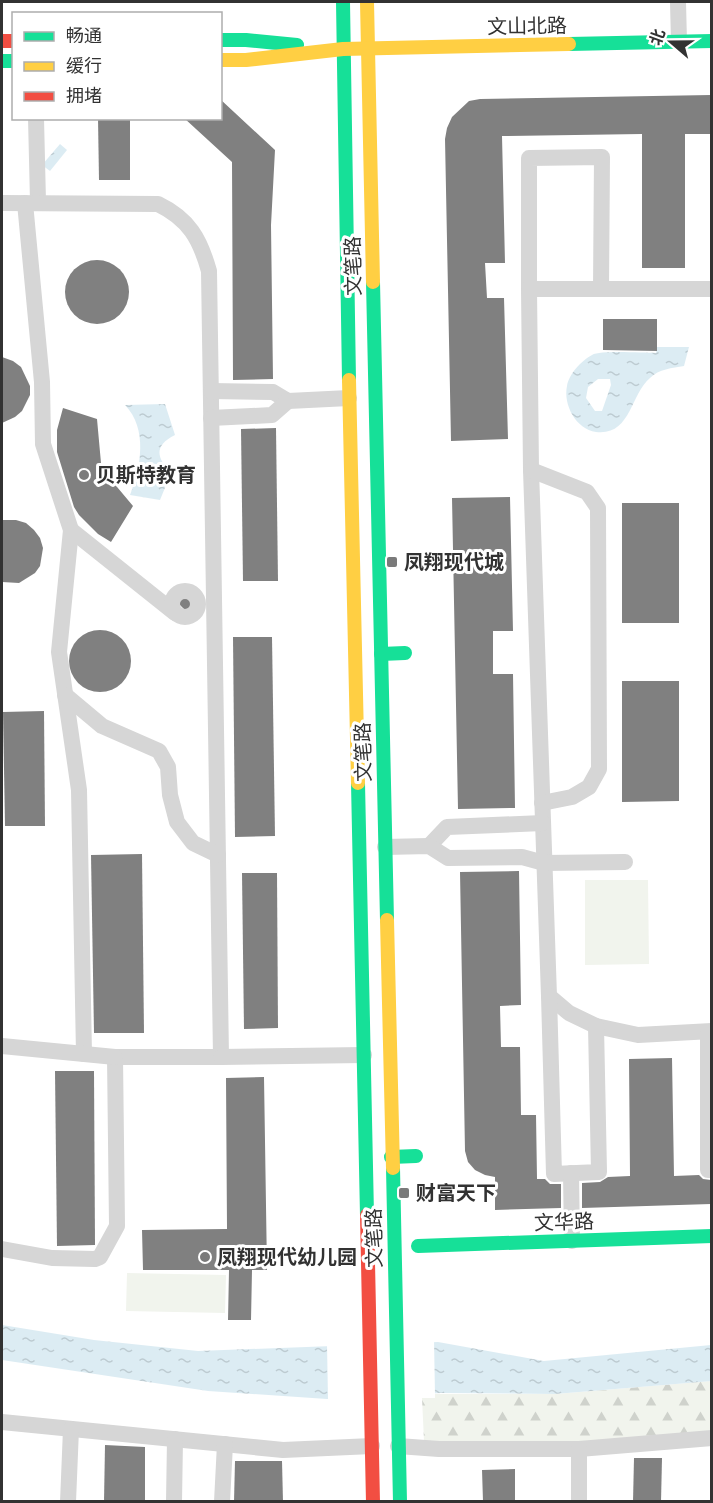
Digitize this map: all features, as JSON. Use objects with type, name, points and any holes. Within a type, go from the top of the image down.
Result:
[{"type":"main road","name":"文笔路","points":[[343,2],[373,1502]]},
{"type":"main road","name":"文笔路","points":[[367,2],[400,1502]]},
{"type":"main road","name":"文山北路","points":[[222,40],[343,49],[711,41]]},
{"type":"main road","name":"文山北路","points":[[222,60],[246,60],[343,49]]},
{"type":"main road","points":[[381,654],[405,653]]},
{"type":"main road","points":[[391,1157],[416,1156]]},
{"type":"main road","name":"文华路","points":[[418,1246],[711,1236]]},
{"type":"main road","points":[[396,1368],[416,1367]]},
{"type":"street","points":[[678,2],[679,42]]},
{"type":"street","points":[[36,120],[31,202],[42,382],[43,444],[71,530],[59,652],[79,790],[84,1054]]},
{"type":"street","points":[[596,1026],[599,1172],[554,1174],[531,470],[529,158],[602,157],[601,289]]},
{"type":"street","points":[[2,203],[158,204],[169,209],[189,225],[204,251],[209,271],[211,391],[206,603],[218,855],[221,1057]]},
{"type":"street","points":[[529,289],[711,288]]},
{"type":"street","points":[[211,391],[273,392],[288,401],[350,398]]},
{"type":"street","points":[[211,418],[272,415],[288,401]]},
{"type":"street","points":[[531,470],[587,492],[598,508],[599,769],[589,788],[572,797],[542,803]]},
{"type":"street","points":[[71,530],[175,613],[171,603],[178,592],[185,590],[192,592],[206,603]]},
{"type":"street","points":[[65,695],[102,726],[159,751],[168,767],[177,822],[193,843],[218,855]]},
{"type":"street","points":[[429,846],[447,827],[543,823]]},
{"type":"street","points":[[385,847],[429,846],[448,858],[522,857],[544,863],[625,862]]},
{"type":"street","points":[[549,996],[569,1013],[596,1026],[638,1035],[710,1031],[708,1170],[711,1170]]},
{"type":"street","points":[[2,1046],[116,1057],[364,1055]]},
{"type":"street","points":[[2,1249],[52,1258],[100,1257],[117,1226],[116,1057]]},
{"type":"street","points":[[571,1173],[572,1241]]},
{"type":"street","points":[[2,1422],[283,1450],[372,1446]]},
{"type":"street","points":[[68,1502],[71,1429]]},
{"type":"street","points":[[398,1446],[439,1449],[579,1449],[711,1438]]},
{"type":"street","points":[[174,1502],[175,1439]]},
{"type":"street","points":[[222,1502],[225,1444]]},
{"type":"street","points":[[579,1449],[579,1502]]},
{"type":"green space","points":[[585,880],[648,880],[649,964],[585,965]]},
{"type":"green space","points":[[127,1273],[226,1275],[225,1313],[126,1311]]},
{"type":"green space","points":[[711,1381],[711,1433],[580,1444],[424,1441],[422,1398],[435,1398],[435,1394],[555,1394]]},
{"type":"water","points":[[60,144],[67,150],[50,171],[42,165]]},
{"type":"water","points":[[657,347],[689,347],[684,366],[670,368],[650,378],[643,385],[629,413],[616,428],[608,432],[589,430],[572,415],[566,393],[568,381],[576,368],[592,355],[623,352],[656,353]],"holes":[[[598,379],[610,379],[611,385],[602,411],[595,411],[586,398],[588,387]]]},
{"type":"water","points":[[165,404],[175,435],[163,443],[160,448],[160,457],[171,473],[160,500],[130,495],[139,461],[140,437],[137,425],[125,405]]},
{"type":"water","points":[[2,1325],[94,1340],[198,1351],[438,1342],[544,1361],[711,1345],[712,1381],[555,1394],[441,1393],[327,1399],[208,1391],[2,1360]]},
{"type":"pier","points":[[434,1339],[435,1396],[328,1400],[327,1343]]},
{"type":"building","points":[[711,95],[711,134],[685,134],[685,268],[642,268],[642,134],[502,136],[505,263],[485,263],[487,298],[504,298],[508,439],[451,441],[445,139],[452,117],[469,101],[480,99]]},
{"type":"building","points":[[222,101],[275,150],[271,225],[273,379],[233,380],[232,162],[186,120],[222,120]]},
{"type":"building","points":[[98,120],[130,120],[130,180],[99,180]]},
{"type":"building","points":[[97,260],[115,266],[123,274],[129,292],[123,310],[115,318],[97,324],[79,318],[71,310],[65,292],[71,274],[79,266]]},
{"type":"building","points":[[603,319],[657,319],[657,351],[603,350]]},
{"type":"building","points":[[2,357],[21,367],[30,386],[30,395],[22,411],[2,423]]},
{"type":"building","name":"贝斯特教育","points":[[63,408],[97,419],[101,463],[107,475],[133,506],[111,542],[98,534],[74,507],[57,452],[57,430]]},
{"type":"building","points":[[276,428],[278,581],[243,581],[241,429]]},
{"type":"building","points":[[510,497],[513,631],[493,631],[493,674],[513,674],[515,808],[458,809],[452,498]]},
{"type":"building","points":[[622,503],[679,503],[679,623],[622,623]]},
{"type":"building","points":[[2,520],[26,523],[40,538],[43,548],[40,566],[35,573],[19,583],[2,582]]},
{"type":"building","points":[[180,594],[190,595],[196,604],[194,610],[185,614],[184,609],[175,600]]},
{"type":"building","points":[[94,630],[106,630],[122,639],[129,649],[131,661],[129,673],[122,683],[106,692],[94,692],[83,687],[74,678],[69,667],[69,655],[74,644],[83,635]]},
{"type":"building","points":[[233,637],[272,637],[275,836],[235,837]]},
{"type":"building","points":[[622,681],[679,681],[679,801],[622,802]]},
{"type":"building","points":[[44,711],[45,826],[5,826],[3,712]]},
{"type":"building","points":[[142,854],[144,1033],[94,1033],[91,855]]},
{"type":"building","points":[[519,871],[521,1005],[500,1006],[501,1047],[520,1047],[521,1115],[536,1115],[537,1179],[545,1179],[550,1184],[561,1184],[561,1208],[495,1210],[495,1177],[475,1170],[468,1162],[465,1151],[460,872]]},
{"type":"building","points":[[242,873],[277,873],[278,1028],[244,1029]]},
{"type":"building","points":[[672,1058],[674,1176],[699,1175],[703,1179],[711,1180],[711,1204],[582,1208],[582,1183],[600,1182],[608,1177],[630,1176],[629,1059]]},
{"type":"building","points":[[55,1071],[94,1071],[95,1245],[57,1246]]},
{"type":"building","points":[[264,1077],[267,1270],[252,1270],[251,1320],[228,1320],[229,1270],[143,1270],[142,1230],[227,1229],[226,1078]]},
{"type":"building","points":[[105,1445],[145,1447],[145,1502],[104,1502]]},
{"type":"building","points":[[634,1458],[662,1458],[661,1502],[633,1502]]},
{"type":"building","points":[[235,1461],[282,1461],[283,1502],[234,1502]]},
{"type":"building","points":[[515,1469],[515,1502],[483,1502],[482,1470]]},
{"type":"traffic: fast","points":[[343,2],[349,380]]},
{"type":"traffic: fast","points":[[222,40],[297,45]]},
{"type":"traffic: fast","points":[[569,44],[712,41]]},
{"type":"traffic: fast","points":[[2,61],[12,61]]},
{"type":"traffic: fast","points":[[373,282],[387,920]]},
{"type":"traffic: fast","points":[[381,654],[405,653]]},
{"type":"traffic: fast","points":[[358,783],[367,1215]]},
{"type":"traffic: fast","points":[[391,1157],[416,1156]]},
{"type":"traffic: fast","points":[[393,1168],[400,1502]]},
{"type":"traffic: fast","points":[[418,1246],[712,1236]]},
{"type":"traffic: slow","points":[[367,2],[373,282]]},
{"type":"traffic: slow","points":[[222,60],[246,60],[343,49],[569,44]]},
{"type":"traffic: slow","points":[[349,380],[358,783]]},
{"type":"traffic: slow","points":[[387,920],[393,1168]]},
{"type":"traffic: jam","points":[[2,41],[12,41]]},
{"type":"traffic: jam","points":[[367,1215],[373,1502]]},
{"type":"place","name":"贝斯特教育","points":[[84,475]]},
{"type":"place","name":"凤翔现代城","points":[[392,562]]},
{"type":"place","name":"财富天下","points":[[404,1193]]},
{"type":"place","name":"凤翔现代幼儿园","points":[[205,1257]]}]
